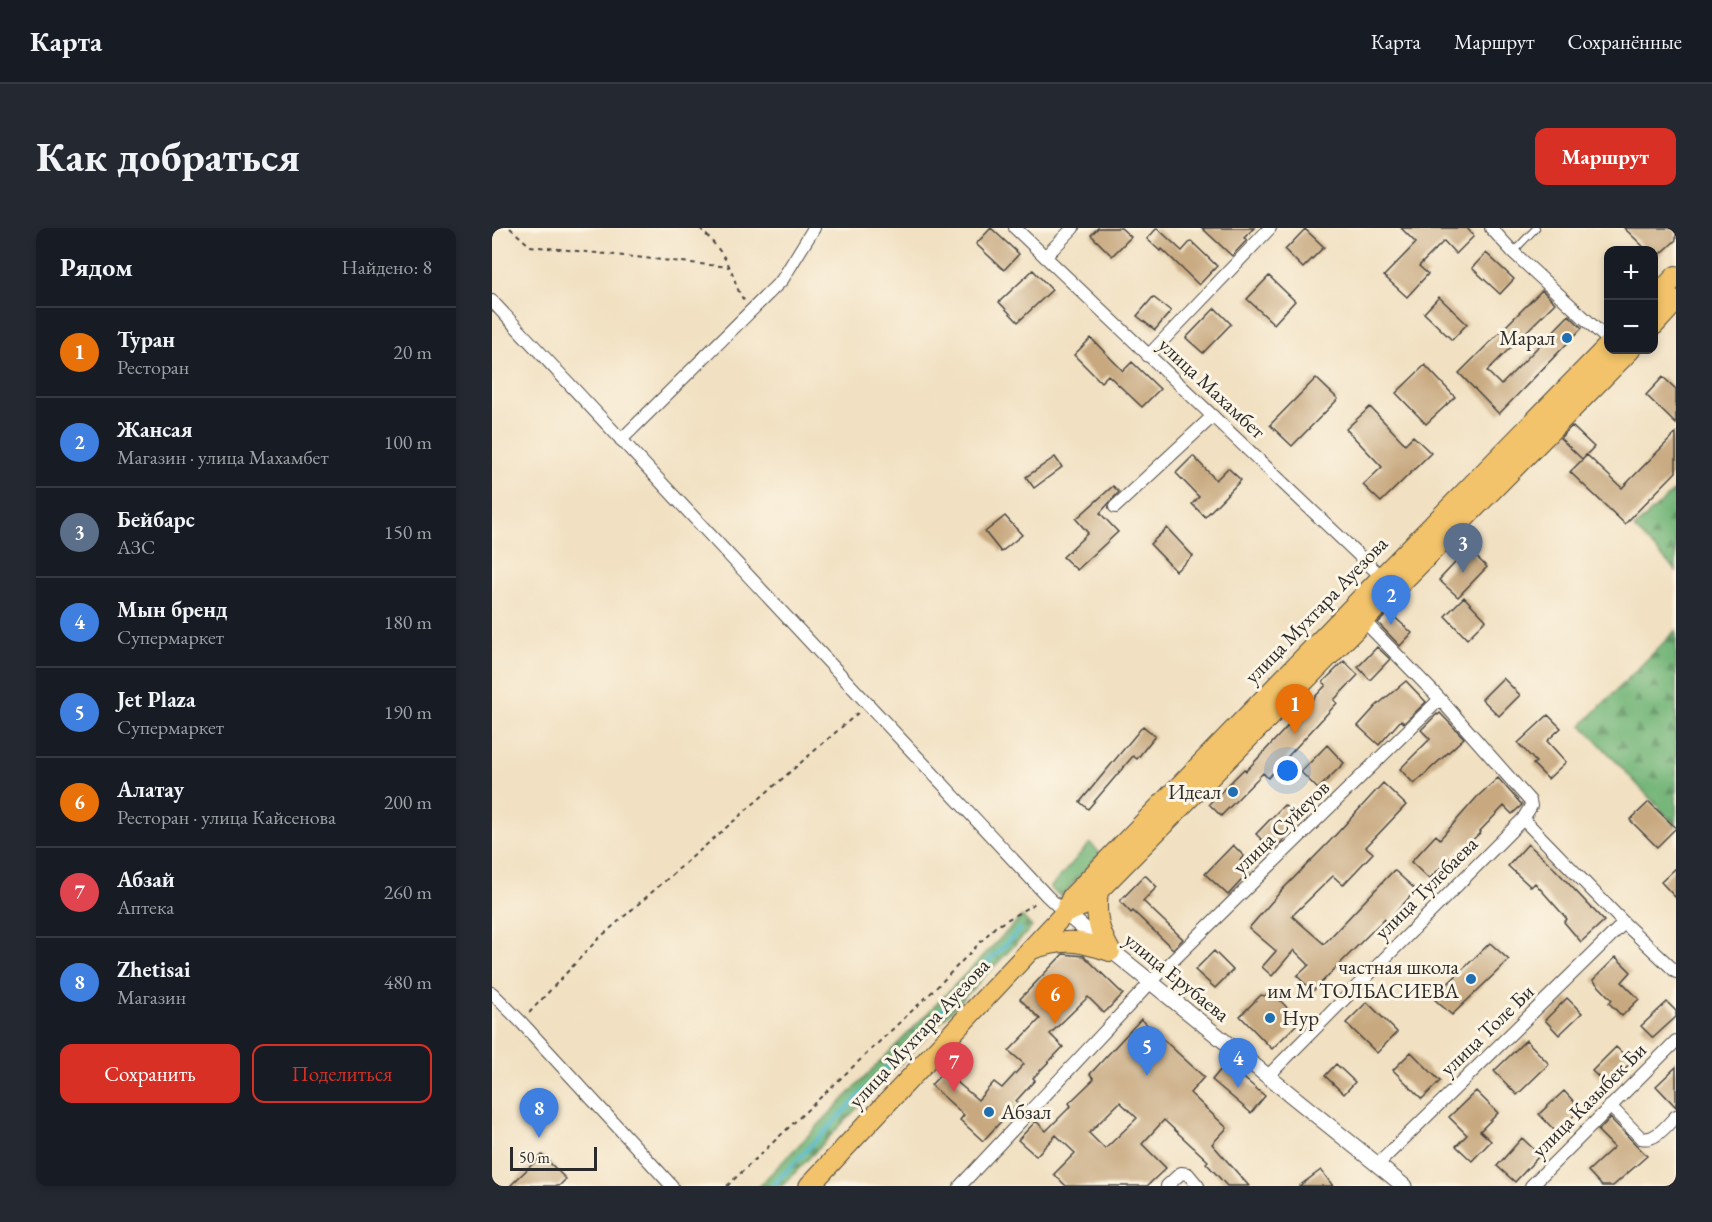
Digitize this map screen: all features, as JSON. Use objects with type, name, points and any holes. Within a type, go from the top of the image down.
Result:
[{"type":"main road","points":[[1658,294],[1676,276]]},
{"type":"main road","points":[[1658,320],[1676,301]]},
{"type":"main road","name":"улица Мухтара Ауезова","points":[[1065,913],[1084,905],[1098,891],[1388,582],[1617,354]]},
{"type":"main road","name":"улица Мухтара Ауезова","points":[[809,1186],[1065,913],[1072,897],[1357,615]]},
{"type":"main road","points":[[1098,891],[1097,920],[1110,951]]},
{"type":"main road","points":[[1030,950],[1062,941],[1087,943],[1110,951]]},
{"type":"street","points":[[621,440],[782,280],[814,228]]},
{"type":"street","name":"улица Махамбет","points":[[1015,228],[1388,582]]},
{"type":"street","points":[[1045,257],[1073,228]]},
{"type":"street","points":[[1148,356],[1270,228]]},
{"type":"street","points":[[1491,228],[1513,252],[1604,336]]},
{"type":"street","points":[[492,301],[1065,913]]},
{"type":"street","points":[[1115,507],[1213,416]]},
{"type":"street","points":[[1357,615],[1440,699]]},
{"type":"street","name":"улица Тулебаева","points":[[1267,1077],[1522,819],[1532,806],[1440,699]]},
{"type":"street","name":"улица Суйеуов","points":[[965,1184],[1150,983],[1440,699]]},
{"type":"street","points":[[1522,819],[1624,923],[1676,972]]},
{"type":"street","name":"улица Ерубаева","points":[[1065,913],[1404,1186]]},
{"type":"street","name":"улица Толе Би","points":[[1377,1165],[1624,923]]},
{"type":"street","points":[[492,993],[672,1186]]},
{"type":"street","name":"улица Казыбек Би","points":[[1531,1186],[1676,1041]]},
{"type":"street","points":[[1610,1106],[1641,1138],[1647,1140],[1654,1137],[1676,1116]]},
{"type":"street","points":[[1171,1182],[1181,1173],[1188,1174],[1198,1186]]},
{"type":"lane","points":[[1513,252],[1536,228]]},
{"type":"path","points":[[510,228],[530,246],[729,267]]},
{"type":"path","points":[[700,228],[720,250],[741,297],[753,308]]},
{"type":"path","points":[[521,1022],[597,940],[868,705]]},
{"type":"path","points":[[727,1186],[935,989],[995,927],[1047,896]]},
{"type":"green space","points":[[1676,489],[1676,571],[1634,528]]},
{"type":"green space","points":[[1676,630],[1676,826],[1582,725]]},
{"type":"green space","points":[[1090,843],[1100,853],[1061,897],[1050,888]]},
{"type":"green space","points":[[1022,916],[1032,927],[782,1186],[759,1186]]},
{"type":"building","points":[[991,228],[1019,254],[1004,270],[976,244]]},
{"type":"building","points":[[1098,228],[1121,228],[1131,237],[1112,256],[1091,235]]},
{"type":"building","points":[[1157,228],[1182,251],[1191,241],[1217,266],[1199,285],[1162,249],[1160,251],[1147,239]]},
{"type":"building","points":[[1202,228],[1254,228],[1244,238],[1247,240],[1232,256]]},
{"type":"building","points":[[1401,228],[1467,228],[1474,236],[1456,254],[1444,241],[1419,266],[1428,274],[1407,297],[1384,276],[1416,243]]},
{"type":"building","points":[[1624,228],[1673,228],[1676,232],[1676,240],[1658,256],[1658,246],[1643,246]]},
{"type":"building","points":[[1305,229],[1324,247],[1303,268],[1285,250]]},
{"type":"building","points":[[1486,253],[1514,279],[1500,294],[1472,268]]},
{"type":"building","points":[[1033,270],[1052,290],[1018,322],[999,302]]},
{"type":"building","points":[[1269,276],[1295,301],[1274,324],[1247,299]]},
{"type":"building","points":[[1542,290],[1555,303],[1487,371],[1501,385],[1569,315],[1582,328],[1499,414],[1459,373]]},
{"type":"building","points":[[1153,297],[1171,311],[1155,330],[1137,316]]},
{"type":"building","points":[[1439,297],[1467,324],[1452,340],[1424,313]]},
{"type":"building","points":[[1215,308],[1231,324],[1203,353],[1186,338]]},
{"type":"building","points":[[1091,338],[1123,371],[1132,362],[1160,389],[1142,407],[1108,375],[1101,382],[1074,355]]},
{"type":"building","points":[[1425,365],[1455,397],[1426,424],[1396,393]]},
{"type":"building","points":[[1663,377],[1676,389],[1676,424],[1646,395]]},
{"type":"building","points":[[1316,378],[1338,399],[1292,446],[1270,425]]},
{"type":"building","points":[[1370,407],[1405,444],[1413,436],[1431,453],[1381,502],[1363,485],[1382,467],[1346,429]]},
{"type":"building","points":[[1572,426],[1594,447],[1582,459],[1560,438]]},
{"type":"building","points":[[1676,433],[1676,472],[1625,524],[1570,472],[1587,455],[1622,488]]},
{"type":"building","points":[[1193,456],[1216,480],[1228,468],[1241,480],[1205,517],[1192,504],[1199,497],[1176,473]]},
{"type":"building","points":[[1055,457],[1062,467],[1034,488],[1026,477]]},
{"type":"building","points":[[1113,486],[1119,492],[1100,513],[1118,532],[1077,570],[1063,557],[1088,533],[1076,519]]},
{"type":"building","points":[[1005,516],[1022,535],[1001,552],[985,532]]},
{"type":"building","points":[[1167,528],[1193,556],[1176,571],[1150,544]]},
{"type":"building","points":[[1468,549],[1487,567],[1458,597],[1439,580]]},
{"type":"building","points":[[1464,597],[1486,620],[1467,639],[1445,616]]},
{"type":"building","points":[[1389,612],[1412,633],[1400,646],[1378,623]]},
{"type":"building","points":[[1377,647],[1390,659],[1370,680],[1358,667]]},
{"type":"building","points":[[1344,661],[1358,675],[1334,700],[1337,703],[1268,778],[1263,773],[1221,816],[1209,804],[1244,769],[1246,771],[1326,685],[1323,682]]},
{"type":"building","points":[[1503,678],[1520,695],[1499,716],[1482,699]]},
{"type":"building","points":[[1406,681],[1426,702],[1404,723],[1401,720],[1379,745],[1358,726],[1376,706]]},
{"type":"building","points":[[1440,713],[1464,738],[1414,784],[1400,769],[1430,739],[1421,730]]},
{"type":"building","points":[[1548,715],[1561,728],[1547,741],[1566,762],[1548,779],[1533,764],[1536,762],[1518,743]]},
{"type":"building","points":[[1143,726],[1155,736],[1137,759],[1133,756],[1088,809],[1080,802]]},
{"type":"building","points":[[1327,745],[1344,763],[1318,789],[1301,772]]},
{"type":"building","points":[[1498,778],[1522,805],[1512,814],[1504,806],[1481,832],[1467,845],[1465,843],[1429,879],[1411,862],[1436,835],[1440,839],[1477,797]]},
{"type":"building","points":[[1383,783],[1406,805],[1366,847],[1373,853],[1343,885],[1333,876],[1292,916],[1324,944],[1394,870],[1416,890],[1387,922],[1384,919],[1313,991],[1297,976],[1309,965],[1294,950],[1272,976],[1262,967],[1276,951],[1249,928]]},
{"type":"building","points":[[1649,802],[1676,828],[1657,847],[1630,820]]},
{"type":"building","points":[[1284,805],[1301,821],[1273,851],[1256,834]]},
{"type":"building","points":[[1528,844],[1604,921],[1581,942],[1564,922],[1567,919],[1535,883],[1531,887],[1508,866]]},
{"type":"building","points":[[1233,845],[1244,856],[1240,860],[1251,870],[1228,895],[1205,874]]},
{"type":"building","points":[[1676,868],[1676,898],[1661,882]]},
{"type":"building","points":[[1145,875],[1157,887],[1143,901],[1183,939],[1173,949],[1120,901]]},
{"type":"building","name":"частная школа им М ТОЛБАСИЕВА","points":[[1490,943],[1509,960],[1452,1015],[1433,998]]},
{"type":"building","points":[[1214,951],[1233,970],[1215,988],[1195,970]]},
{"type":"building","points":[[1063,954],[1084,956],[1123,994],[1104,1013],[1088,997],[1050,1034],[1063,1047],[1033,1078],[1035,1080],[1016,1101],[1018,1103],[983,1141],[960,1120],[964,1115],[931,1085],[944,1071],[978,1100],[994,1082],[1002,1088],[1024,1064],[1009,1051],[1040,1019],[1020,999]]},
{"type":"building","points":[[1616,957],[1631,972],[1622,982],[1639,999],[1622,1016],[1609,1003],[1612,1000],[1593,980]]},
{"type":"building","name":"Нур","points":[[1271,991],[1300,1021],[1272,1049],[1240,1016],[1261,995],[1265,996]]},
{"type":"building","points":[[1567,998],[1582,1013],[1559,1035],[1545,1020]]},
{"type":"building","points":[[1367,1002],[1397,1032],[1377,1053],[1346,1023]]},
{"type":"building","points":[[1667,1002],[1676,1011],[1676,1017],[1653,1038],[1641,1026]]},
{"type":"building","points":[[1141,1019],[1204,1077],[1190,1093],[1227,1128],[1212,1144],[1249,1186],[1227,1186],[1206,1163],[1208,1161],[1164,1120],[1142,1144],[1166,1168],[1147,1186],[1066,1186],[1054,1174],[1075,1153],[1056,1135],[1036,1156],[1018,1140],[1036,1121],[1046,1131],[1071,1106],[1069,1103],[1094,1079],[1090,1074]],"holes":[[[1120,1102],[1137,1118],[1105,1149],[1089,1133]]]},
{"type":"building","points":[[1526,1040],[1549,1064],[1517,1095],[1494,1071]]},
{"type":"building","points":[[1616,1047],[1632,1062],[1608,1086],[1592,1071]]},
{"type":"building","points":[[1411,1052],[1440,1081],[1422,1099],[1393,1070]]},
{"type":"building","points":[[1226,1063],[1265,1096],[1251,1113],[1212,1080]]},
{"type":"building","points":[[1336,1064],[1355,1082],[1344,1094],[1325,1076]]},
{"type":"building","points":[[1676,1067],[1676,1107],[1656,1086]]},
{"type":"building","points":[[1476,1091],[1498,1113],[1480,1131],[1491,1141],[1472,1161],[1456,1146],[1467,1135],[1449,1117]]},
{"type":"building","points":[[1564,1091],[1581,1109],[1556,1132],[1539,1114]]},
{"type":"building","points":[[1610,1118],[1647,1156],[1613,1186],[1602,1186],[1588,1171],[1614,1147],[1598,1131]]},
{"type":"building","points":[[1522,1138],[1540,1155],[1515,1182],[1497,1166]]},
{"type":"building","points":[[542,1155],[566,1179],[559,1186],[510,1186]]},
{"type":"building","points":[[1321,1170],[1333,1186],[1299,1186]]},
{"type":"waterway","points":[[772,1186],[1020,929]]},
{"type":"place","name":"Марал","points":[[1567,338]]},
{"type":"place","name":"Бейбарс","points":[[1463,573]]},
{"type":"place","name":"Жансая","points":[[1391,625]]},
{"type":"place","name":"Туран","points":[[1295,734]]},
{"type":"place","name":"Идеал","points":[[1233,792]]},
{"type":"place","name":"частная школа им М ТОЛБАСИЕВА","points":[[1471,979]]},
{"type":"place","name":"Нур","points":[[1270,1018]]},
{"type":"place","name":"Алатау","points":[[1055,1024]]},
{"type":"place","name":"Jet Plaza","points":[[1147,1076]]},
{"type":"place","name":"Мын бренд","points":[[1238,1088]]},
{"type":"place","name":"Абзай","points":[[954,1092]]},
{"type":"place","name":"Абзал","points":[[989,1112]]},
{"type":"place","name":"Zhetisai","points":[[539,1138]]}]
